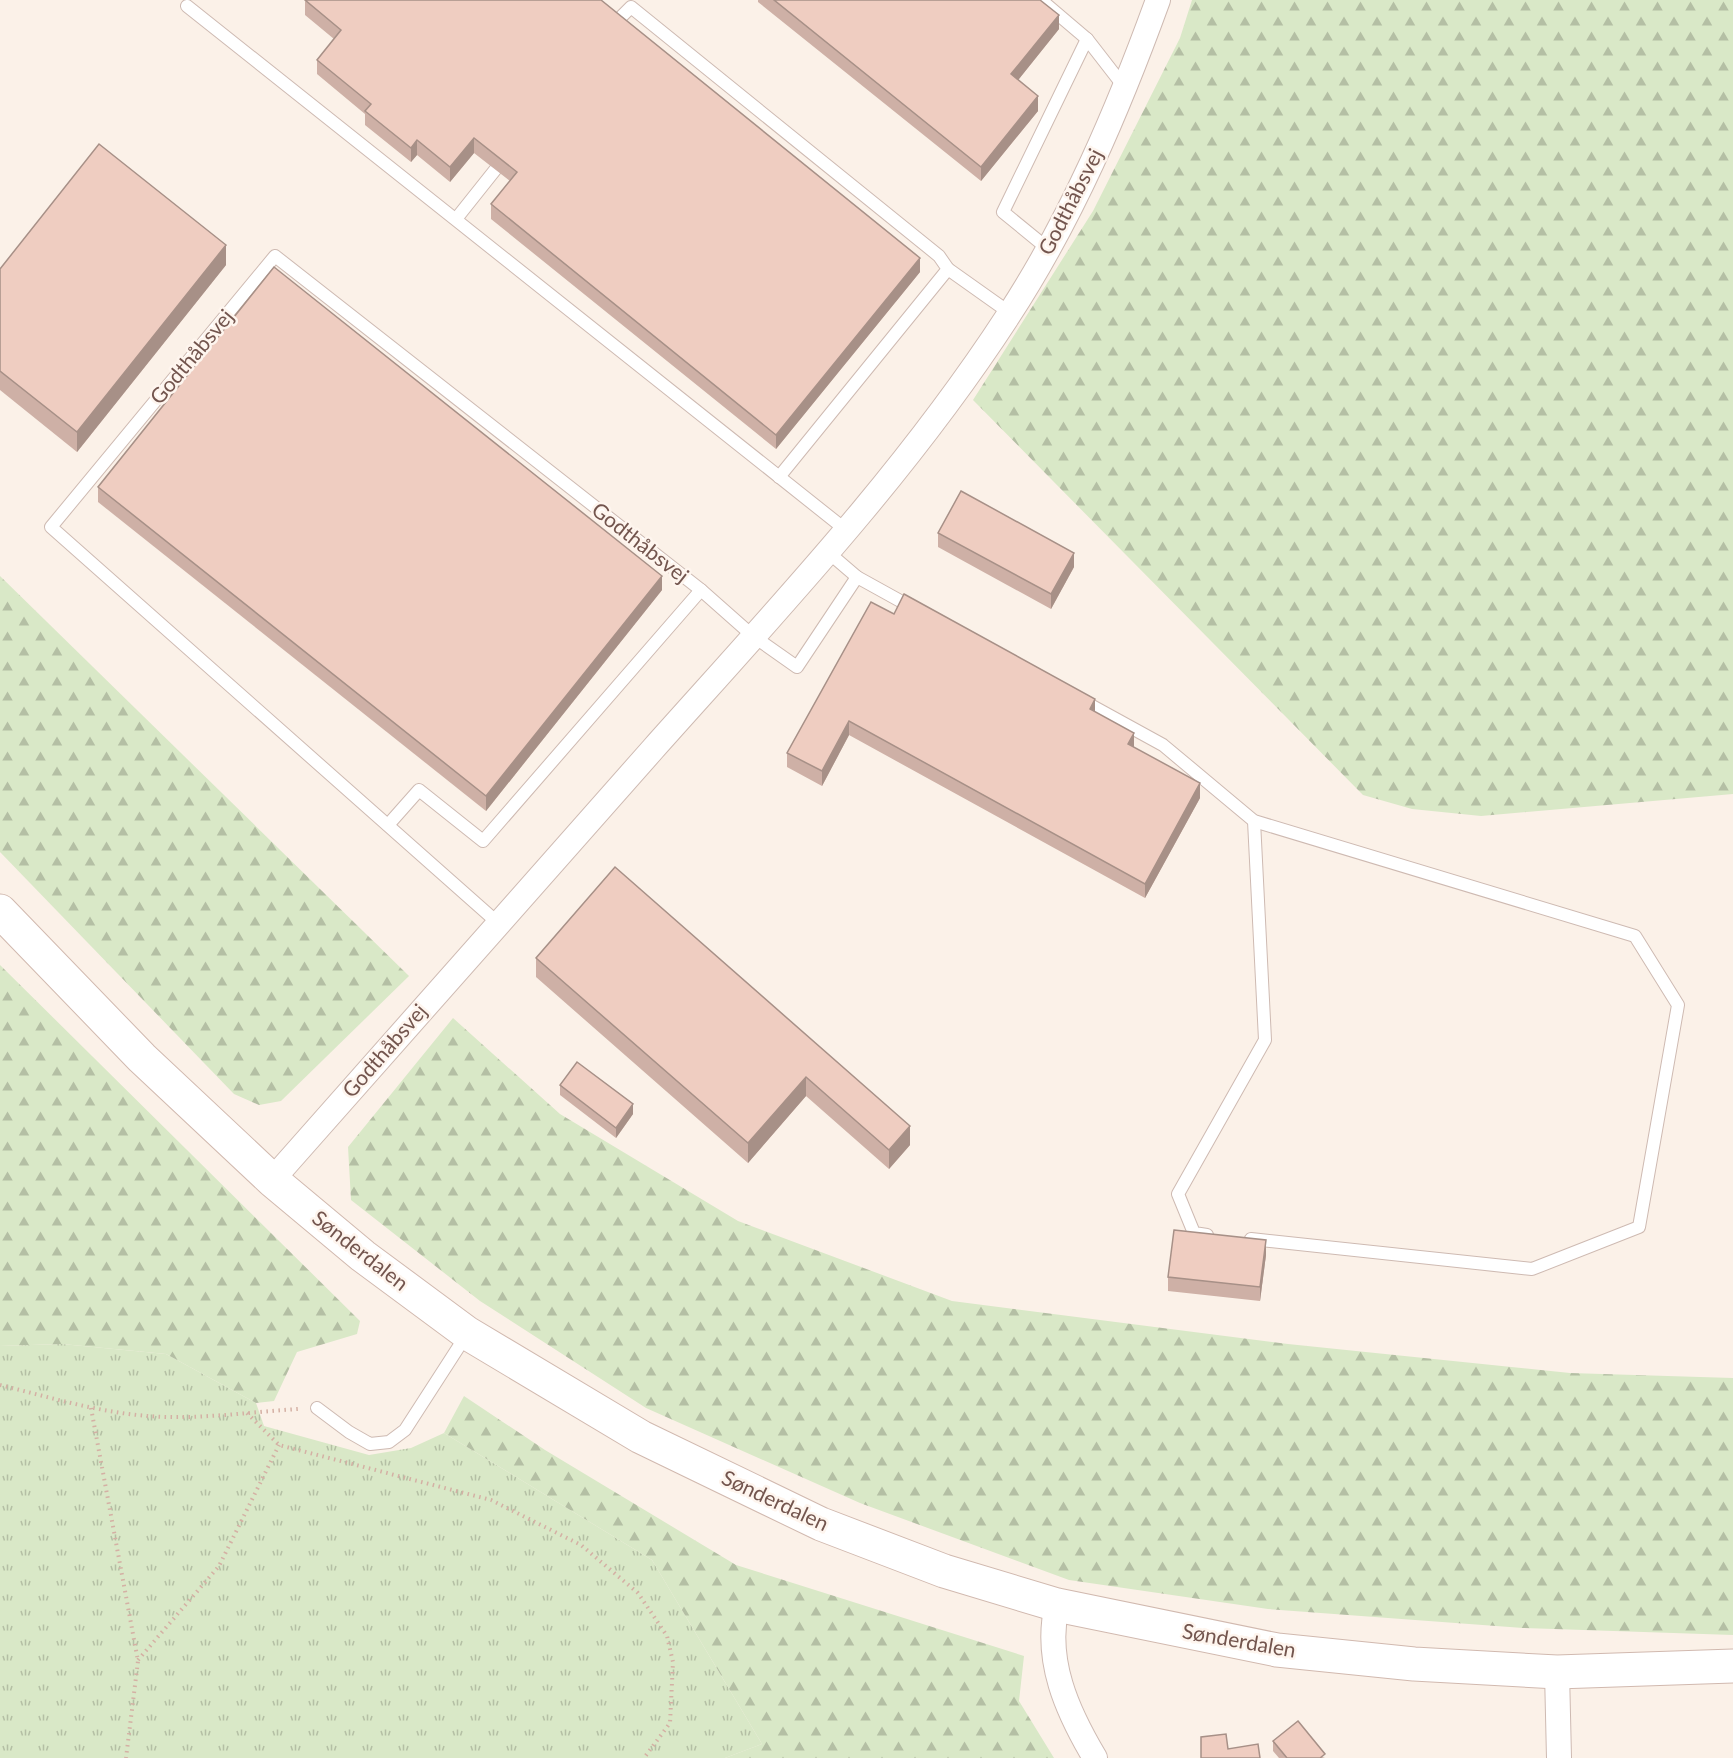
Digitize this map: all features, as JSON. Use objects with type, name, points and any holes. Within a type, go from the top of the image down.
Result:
[{"type":"street","name":"Godthåbsvej","points":[[272,1180],[829,553],[954,396],[1010,314],[1077,197],[1126,88],[1158,0]]},
{"type":"street","name":"Sønderdalen","points":[[0,911],[142,1058],[272,1180],[363,1256],[468,1333],[641,1437],[821,1524],[944,1571],[1057,1605],[1277,1650],[1414,1664],[1557,1672],[1733,1666]]},
{"type":"street","points":[[1057,1605],[1052,1627],[1055,1668],[1070,1710],[1095,1758]]},
{"type":"street","points":[[1557,1672],[1559,1758]]},
{"type":"lane","points":[[1041,0],[1087,39],[1126,88]]},
{"type":"lane","points":[[187,6],[846,530]]},
{"type":"lane","points":[[613,25],[631,7],[939,256],[948,269],[1010,314]]},
{"type":"lane","points":[[1047,248],[1003,213],[1087,39]]},
{"type":"lane","points":[[456,219],[495,170]]},
{"type":"lane","name":"Godthåbsvej","points":[[498,923],[51,527],[275,256],[700,590],[753,636],[797,667],[857,577]]},
{"type":"lane","points":[[779,477],[948,269]]},
{"type":"lane","points":[[829,553],[857,577],[928,616]]},
{"type":"lane","name":"Godthåbsvej","points":[[388,825],[419,790],[483,841],[700,590]]},
{"type":"lane","points":[[1071,694],[1163,745],[1254,821],[1635,936],[1678,1005],[1639,1227],[1532,1269],[1240,1238]]},
{"type":"lane","points":[[1217,1236],[1194,1233],[1178,1194],[1265,1040],[1254,821]]},
{"type":"lane","points":[[317,1408],[349,1432],[370,1444],[389,1442],[405,1430],[468,1333]]},
{"type":"path","points":[[0,1385],[91,1408],[180,1417],[317,1408]]},
{"type":"path","points":[[91,1408],[138,1661],[126,1758]]},
{"type":"path","points":[[247,1413],[279,1445],[491,1500],[581,1545],[638,1593],[667,1636],[673,1662],[670,1723],[644,1758]]},
{"type":"path","points":[[138,1661],[219,1566],[279,1445]]},
{"type":"green space","points":[[1192,0],[1733,0],[1733,794],[1481,816],[1412,809],[1363,795],[973,400],[1093,211],[1180,38]]},
{"type":"green space","points":[[0,576],[409,976],[281,1101],[259,1105],[234,1094],[0,852]]},
{"type":"green space","points":[[0,965],[360,1321],[357,1334],[297,1352],[274,1401],[256,1403],[166,1354],[62,1344],[0,1346]]},
{"type":"green space","points":[[453,1018],[560,1114],[738,1221],[952,1301],[1288,1344],[1570,1373],[1733,1378],[1733,1635],[1523,1628],[1268,1609],[1069,1580],[860,1503],[646,1408],[480,1301],[351,1200],[348,1147]]},
{"type":"green space","points":[[62,1344],[166,1354],[256,1403],[264,1426],[369,1455],[411,1448],[444,1433],[652,1560],[762,1744],[725,1758],[0,1758],[0,1346]]},
{"type":"green space","points":[[464,1396],[545,1450],[736,1565],[1024,1656],[1019,1701],[1054,1758],[725,1758],[762,1744],[652,1560],[444,1433]]},
{"type":"building","points":[[305,0],[601,0],[920,258],[776,435],[491,204],[517,172],[474,138],[450,167],[417,140],[411,148],[365,111],[371,104],[317,60],[341,30]]},
{"type":"building","points":[[774,0],[1040,0],[1059,15],[1011,74],[1038,96],[981,167]]},
{"type":"building","points":[[99,144],[226,245],[77,432],[0,371],[0,269]]},
{"type":"building","points":[[274,267],[662,576],[486,796],[98,487]]},
{"type":"building","points":[[961,491],[1074,553],[1051,594],[938,533]]},
{"type":"building","points":[[904,594],[1095,699],[1090,709],[1134,733],[1128,744],[1200,783],[1145,884],[849,721],[822,771],[787,753],[871,602],[894,614]]},
{"type":"building","points":[[615,867],[910,1126],[889,1150],[806,1077],[748,1143],[536,958]]},
{"type":"building","points":[[577,1062],[633,1104],[616,1128],[560,1085]]},
{"type":"building","points":[[1174,1230],[1266,1240],[1260,1287],[1168,1277]]},
{"type":"building","points":[[1298,1721],[1325,1754],[1320,1758],[1287,1758],[1273,1741]]},
{"type":"building","points":[[1226,1734],[1228,1749],[1258,1744],[1260,1758],[1201,1758],[1201,1737]]}]
